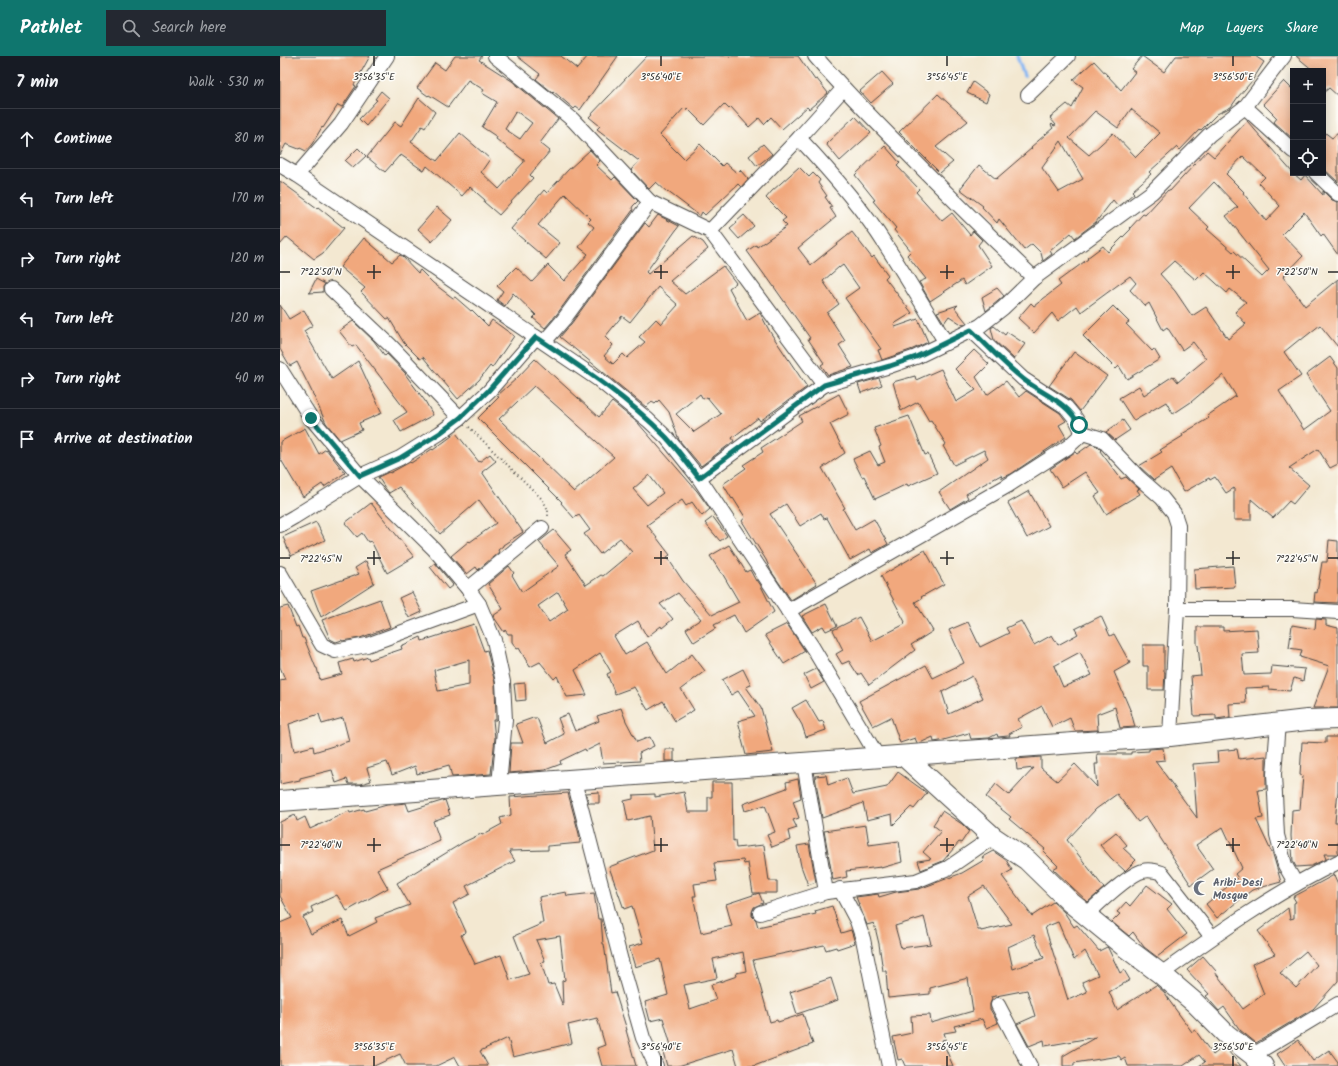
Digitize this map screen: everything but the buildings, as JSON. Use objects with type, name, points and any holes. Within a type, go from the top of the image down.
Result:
[{"type":"main road","points":[[280,802],[1170,736],[1306,720],[1338,719]]},
{"type":"main road","points":[[904,756],[993,837],[1026,860],[1070,902],[1125,947],[1162,974],[1194,1002],[1227,1035],[1258,1061]]},
{"type":"street","points":[[297,175],[341,124],[387,56]]},
{"type":"street","points":[[495,56],[573,120],[650,202],[710,231],[824,385]]},
{"type":"street","points":[[815,56],[843,89],[985,232],[1034,278]]},
{"type":"street","points":[[1028,96],[1068,56]]},
{"type":"street","points":[[699,478],[824,385],[916,357],[980,326],[1003,308],[1034,278],[1152,192],[1209,135],[1245,107],[1284,56]]},
{"type":"street","points":[[710,231],[799,138],[843,89]]},
{"type":"street","points":[[1245,107],[1290,148]]},
{"type":"street","points":[[799,138],[853,200],[885,243],[946,342]]},
{"type":"street","points":[[280,165],[540,339],[599,380],[648,420],[666,438],[699,478],[817,655],[878,757]]},
{"type":"street","points":[[1319,176],[1338,194]]},
{"type":"street","points":[[280,524],[294,517],[360,476],[400,458],[440,433],[460,418],[540,339],[564,319],[650,202]]},
{"type":"street","points":[[331,289],[390,345],[460,418]]},
{"type":"street","points":[[971,330],[1023,379],[1066,407],[1076,418],[1083,433]]},
{"type":"street","points":[[280,369],[311,418],[360,476],[434,549],[479,604],[494,640],[503,682],[505,720],[499,785]]},
{"type":"street","points":[[1083,433],[1102,438],[1138,477],[1162,498],[1174,513],[1178,525],[1177,609],[1170,736]]},
{"type":"street","points":[[788,611],[1006,486],[1068,447],[1083,433]]},
{"type":"street","points":[[468,589],[542,528]]},
{"type":"street","points":[[280,573],[322,645],[335,651],[367,644],[479,604]]},
{"type":"street","points":[[1177,609],[1292,609],[1338,612]]},
{"type":"street","points":[[1278,723],[1274,774],[1277,835],[1285,865],[1296,884]]},
{"type":"street","points":[[804,763],[826,892]]},
{"type":"street","points":[[574,780],[643,1038],[656,1066]]},
{"type":"street","points":[[760,913],[840,889],[916,881],[948,868],[993,837]]},
{"type":"street","points":[[1162,974],[1212,937],[1296,884],[1338,862]]},
{"type":"street","points":[[1086,915],[1136,874],[1153,870],[1162,873],[1212,937]]},
{"type":"street","points":[[840,889],[857,921],[863,939],[888,1066]]},
{"type":"street","points":[[1258,1061],[1338,1004]]},
{"type":"street","points":[[998,1005],[1030,1066]]},
{"type":"path","points":[[460,418],[543,500],[548,510],[547,519],[542,528]]},
{"type":"waterway","points":[[1017,56],[1024,76]]},
{"type":"place","name":"Aribi-Desi Mosque","points":[[1201,888]]},
{"type":"route","points":[[311,418],[360,476],[400,458],[440,433],[460,418],[488,391],[536,337],[599,380],[648,420],[666,438],[699,478],[824,385],[916,357],[971,330],[1023,379],[1036,386],[1066,407],[1076,418],[1079,425]]}]
